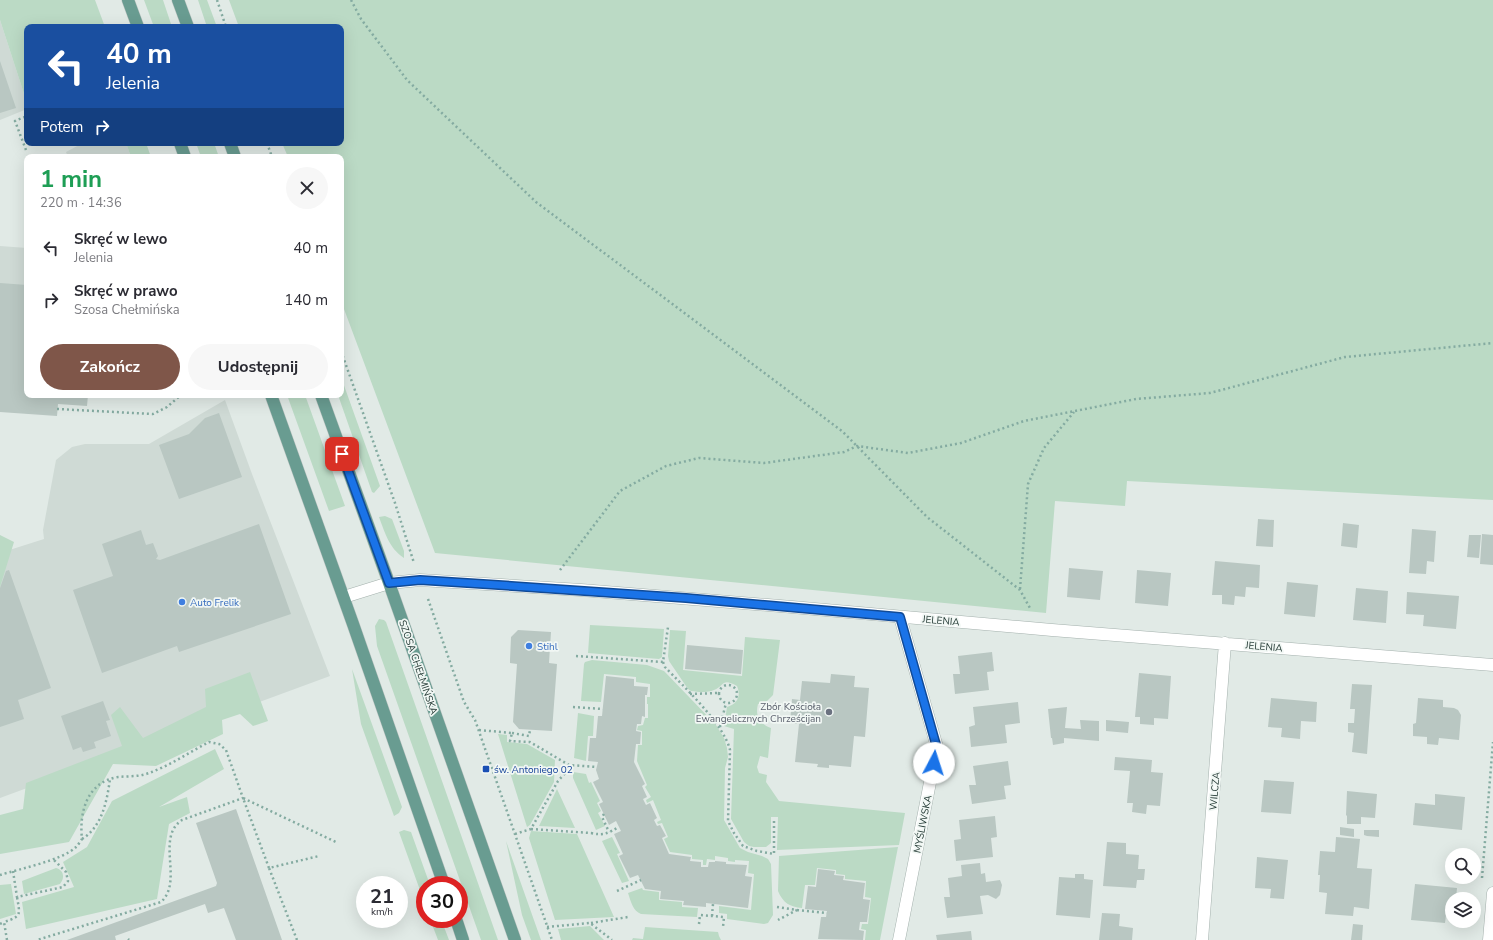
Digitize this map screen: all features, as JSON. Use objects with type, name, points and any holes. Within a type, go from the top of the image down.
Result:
[{"type":"main road","points":[[128,0],[137,24]]},
{"type":"main road","points":[[178,0],[187,24]]},
{"type":"main road","points":[[272,398],[344,597],[441,876]]},
{"type":"main road","name":"SZOSA CHEŁMIŃSKA","points":[[322,398],[515,940]]},
{"type":"main road","points":[[459,928],[463,940]]},
{"type":"street","name":"JELENIA","points":[[344,597],[389,583],[420,580],[550,588],[1493,665]]},
{"type":"street","name":"MYŚLIWSKA","points":[[899,940],[937,748],[900,617]]},
{"type":"street","name":"WILCZA","points":[[1202,940],[1225,643]]},
{"type":"street","points":[[1489,940],[1493,893]]},
{"type":"path","points":[[217,0],[225,24]]},
{"type":"path","points":[[351,0],[362,19],[407,80],[536,202],[835,427],[857,446],[927,517],[1020,590],[1034,616]]},
{"type":"path","points":[[24,117],[15,121],[24,145]]},
{"type":"path","points":[[24,146],[26,150]]},
{"type":"path","points":[[550,588],[555,577],[620,491],[666,466],[698,458],[764,463],[844,452],[857,446],[908,453],[961,443],[1024,421],[1136,399],[1210,393],[1346,357],[1493,343]]},
{"type":"path","points":[[344,360],[420,580],[464,702],[479,730],[552,940]]},
{"type":"path","points":[[58,409],[152,414],[168,407],[178,398]]},
{"type":"path","points":[[1020,590],[1028,484],[1044,448],[1074,412]]},
{"type":"path","points":[[668,627],[663,662],[664,667],[720,727],[729,744],[728,820],[734,833],[743,846],[756,851],[774,854],[774,821]]},
{"type":"path","points":[[576,656],[663,662]]},
{"type":"path","points":[[725,684],[731,685],[737,692],[736,698],[732,702],[726,703],[720,700],[718,693],[720,688],[725,684]]},
{"type":"path","points":[[690,694],[718,693]]},
{"type":"path","points":[[720,727],[726,703]]},
{"type":"path","points":[[573,707],[603,709]]},
{"type":"path","points":[[479,730],[529,736],[530,730]]},
{"type":"path","points":[[512,733],[510,741],[530,742],[569,765],[597,767]]},
{"type":"path","points":[[82,839],[81,827],[84,806],[93,791],[102,782],[110,779],[148,773],[209,742],[224,747],[297,940]]},
{"type":"path","points":[[1482,885],[1493,742]]},
{"type":"path","points":[[531,829],[558,781],[569,769]]},
{"type":"path","points":[[0,874],[52,859],[76,847],[82,839],[94,830],[106,802],[110,779]]},
{"type":"path","points":[[37,940],[161,902],[167,894],[170,885],[171,834],[175,826],[182,820],[243,798],[338,843]]},
{"type":"path","points":[[604,814],[602,817],[609,832]]},
{"type":"path","points":[[515,834],[531,829],[591,833],[600,835],[619,827]]},
{"type":"path","points":[[269,868],[320,856]]},
{"type":"path","points":[[17,898],[63,887],[66,884],[68,881],[66,872],[52,859]]},
{"type":"path","points":[[0,924],[18,916],[19,910],[13,871]]},
{"type":"path","points":[[617,891],[641,880]]},
{"type":"path","points":[[712,916],[713,904]]},
{"type":"path","points":[[777,907],[827,913]]},
{"type":"path","points":[[778,920],[797,910]]},
{"type":"path","points":[[699,924],[700,915],[724,917],[723,927]]},
{"type":"path","points":[[547,927],[590,923],[628,917]]},
{"type":"path","points":[[4,922],[7,940]]},
{"type":"path","points":[[590,923],[612,940]]},
{"type":"shaded area","points":[[0,20],[24,94],[24,110],[0,120]]},
{"type":"shaded area","points":[[77,146],[127,146],[130,154],[67,154],[66,152]]},
{"type":"shaded area","points":[[0,246],[24,248],[24,330],[0,328]]},
{"type":"shaded area","name":"Auto Frelik","points":[[225,400],[330,676],[0,798],[0,553],[44,539],[43,530],[56,460],[72,447],[85,444],[149,444]]},
{"type":"green space","points":[[0,0],[95,0],[104,24],[24,24],[24,94],[0,20]]},
{"type":"green space","points":[[144,0],[163,0],[171,24],[153,24]]},
{"type":"green space","points":[[198,0],[207,0],[216,24],[206,24]]},
{"type":"green space","points":[[229,0],[1493,0],[1493,500],[1127,481],[1125,506],[1055,501],[1046,613],[435,553],[344,309],[344,154],[287,154],[283,146],[344,146],[344,24],[238,24]]},
{"type":"green space","points":[[127,146],[147,146],[150,154],[130,154]]},
{"type":"green space","points":[[197,146],[215,146],[218,154],[200,154]]},
{"type":"green space","points":[[344,385],[380,486],[374,493],[372,492],[339,398],[344,398]]},
{"type":"green space","points":[[288,398],[306,398],[345,506],[329,511]]},
{"type":"green space","points":[[385,516],[392,519],[404,551],[404,558],[391,545],[386,534],[379,517]]},
{"type":"green space","points":[[0,535],[14,542],[0,587]]},
{"type":"green space","points":[[379,619],[386,622],[498,940],[481,940],[468,903],[468,876],[458,876],[377,646],[375,626]]},
{"type":"green space","points":[[590,625],[664,629],[662,657],[659,659],[588,653]]},
{"type":"green space","points":[[670,630],[686,631],[683,670],[742,676],[745,637],[780,640],[773,695],[766,702],[758,704],[757,708],[761,722],[771,728],[768,758],[760,756],[757,767],[759,773],[767,775],[766,782],[779,801],[905,813],[899,845],[777,850],[778,817],[771,817],[771,843],[766,847],[749,846],[744,842],[731,819],[734,729],[724,726],[727,707],[734,704],[738,699],[739,693],[737,686],[726,682],[708,692],[691,691],[688,689],[669,661]]},
{"type":"green space","points":[[592,660],[647,665],[664,671],[716,725],[724,738],[728,757],[725,768],[724,820],[740,848],[768,859],[771,864],[773,915],[768,923],[764,924],[727,919],[727,914],[719,913],[719,906],[751,910],[754,874],[748,873],[749,861],[728,861],[728,858],[715,856],[715,860],[707,859],[706,865],[703,865],[703,860],[692,859],[692,855],[670,852],[664,839],[668,837],[662,823],[658,824],[657,822],[661,820],[653,800],[647,803],[646,800],[651,797],[645,787],[647,785],[637,761],[638,745],[642,745],[642,731],[637,730],[638,726],[643,725],[645,718],[648,718],[647,697],[650,697],[650,684],[636,682],[636,677],[604,674],[601,702],[581,701],[584,664],[585,662]]},
{"type":"green space","points":[[352,669],[402,807],[399,813],[394,816],[361,724]]},
{"type":"green space","points":[[250,672],[268,721],[253,726],[240,714],[222,720],[223,734],[156,766],[113,764],[69,842],[0,854],[0,815],[23,809],[26,783],[122,746],[111,715],[120,707],[143,738],[206,707],[205,689]]},
{"type":"green space","points":[[578,713],[594,716],[593,736],[588,736],[586,761],[574,758]]},
{"type":"green space","points":[[498,734],[507,735],[507,742],[527,744],[555,760],[554,782],[530,825],[527,827]]},
{"type":"green space","points":[[215,749],[224,769],[159,807],[187,797],[190,813],[169,824],[157,899],[26,929],[22,902],[74,887],[63,862],[87,847],[112,801]]},
{"type":"green space","points":[[573,772],[586,774],[589,783],[591,782],[600,801],[597,803],[601,811],[598,813],[605,826],[596,830],[573,778]]},
{"type":"green space","points":[[557,789],[575,828],[539,826]]},
{"type":"green space","points":[[404,830],[411,832],[427,876],[416,876],[416,879],[399,832]]},
{"type":"green space","points":[[531,831],[577,834],[614,917],[555,920],[529,838]]},
{"type":"green space","points":[[612,837],[620,853],[617,854],[629,881],[622,883],[602,841]]},
{"type":"green space","points":[[506,841],[541,940],[531,940],[522,915]]},
{"type":"green space","points":[[898,847],[880,940],[865,940],[866,930],[861,929],[862,924],[868,924],[871,898],[865,897],[866,881],[845,879],[845,875],[836,874],[836,870],[817,868],[815,885],[805,885],[802,908],[787,904],[782,899],[778,891],[779,856]]},
{"type":"green space","points":[[56,868],[61,870],[63,874],[63,879],[60,884],[24,894],[22,881]]},
{"type":"green space","points":[[11,884],[16,914],[0,919],[0,885]]},
{"type":"green space","points":[[642,888],[643,890],[659,892],[659,900],[682,902],[682,907],[698,908],[697,917],[638,913],[633,906],[628,893]]},
{"type":"green space","points":[[590,926],[604,940],[561,940],[558,929]]},
{"type":"green space","points":[[645,927],[718,932],[721,940],[632,940],[633,938],[643,939]]},
{"type":"green space","points":[[433,928],[444,928],[449,940],[438,940]]},
{"type":"building","points":[[0,61],[16,108],[0,113]]},
{"type":"building","points":[[0,283],[24,285],[24,398],[88,398],[87,406],[58,404],[57,416],[0,412]]},
{"type":"building","points":[[219,413],[242,477],[179,499],[159,445],[189,434],[205,418]]},
{"type":"building","points":[[1258,519],[1274,520],[1273,547],[1256,546]]},
{"type":"building","points":[[1343,523],[1359,525],[1357,548],[1341,546]]},
{"type":"building","name":"Auto Frelik","points":[[259,524],[291,614],[179,652],[177,646],[102,673],[73,590],[113,576],[102,544],[141,530],[146,545],[153,543],[158,556],[156,559],[160,560]]},
{"type":"building","points":[[1412,529],[1436,531],[1434,562],[1427,561],[1426,574],[1409,573]]},
{"type":"building","points":[[1482,534],[1493,535],[1493,565],[1480,564]]},
{"type":"building","points":[[1469,535],[1481,535],[1479,558],[1467,557]]},
{"type":"building","points":[[1215,561],[1260,565],[1259,588],[1246,587],[1245,597],[1235,596],[1234,605],[1222,604],[1222,595],[1212,595]]},
{"type":"building","points":[[1069,568],[1103,571],[1100,600],[1067,597]]},
{"type":"building","points":[[9,570],[51,688],[18,700],[24,719],[0,727],[0,588],[6,571]]},
{"type":"building","points":[[1137,570],[1171,573],[1168,606],[1135,603]]},
{"type":"building","points":[[1287,582],[1318,585],[1315,617],[1284,614]]},
{"type":"building","points":[[1356,588],[1388,591],[1386,623],[1353,620]]},
{"type":"building","points":[[1407,592],[1459,596],[1456,629],[1423,626],[1424,615],[1406,614]]},
{"type":"building","points":[[518,630],[551,632],[549,663],[557,664],[552,731],[519,729],[513,722],[517,664],[510,663],[511,637]]},
{"type":"building","points":[[687,645],[743,650],[741,674],[685,669]]},
{"type":"building","points":[[992,652],[994,671],[987,672],[989,690],[955,694],[953,674],[960,674],[958,656]]},
{"type":"building","points":[[1139,673],[1171,676],[1168,719],[1154,718],[1154,725],[1140,724],[1140,717],[1135,717]]},
{"type":"building","name":"Zbór Kościoła Ewangelicznych Chrześcijan","points":[[831,674],[855,676],[854,687],[869,688],[865,737],[854,736],[851,767],[829,765],[829,768],[817,767],[818,764],[795,762],[799,724],[790,723],[792,699],[800,700],[802,681],[830,683]]},
{"type":"building","points":[[606,676],[634,679],[634,686],[648,687],[647,695],[645,695],[645,717],[642,716],[641,724],[637,724],[636,731],[641,732],[640,744],[636,744],[634,762],[645,784],[642,786],[647,797],[643,799],[646,805],[650,803],[657,818],[654,820],[657,826],[660,825],[666,836],[662,838],[669,854],[691,857],[690,861],[701,862],[701,867],[708,867],[709,862],[715,861],[726,862],[726,864],[747,865],[745,876],[752,877],[748,908],[706,903],[706,907],[683,905],[684,901],[660,899],[661,891],[645,889],[638,875],[630,878],[619,856],[623,854],[614,834],[621,831],[616,821],[609,825],[599,804],[603,802],[593,782],[599,779],[596,770],[598,762],[588,761],[590,738],[596,738],[598,716],[602,716]]},
{"type":"building","points":[[1352,684],[1372,685],[1367,754],[1352,752],[1354,733],[1348,732],[1348,723],[1354,723],[1355,709],[1350,709]]},
{"type":"building","points":[[1271,698],[1317,702],[1316,722],[1301,721],[1300,739],[1281,737],[1282,728],[1268,727]]},
{"type":"building","points":[[1418,698],[1443,700],[1443,707],[1458,710],[1461,715],[1459,740],[1439,738],[1438,745],[1427,744],[1427,737],[1413,736],[1413,724],[1416,723]]},
{"type":"building","points":[[103,701],[110,720],[106,721],[111,736],[94,742],[96,748],[83,752],[81,747],[73,750],[61,716]]},
{"type":"building","points":[[1018,702],[1020,723],[1005,725],[1007,743],[971,747],[969,727],[975,725],[973,707]]},
{"type":"building","points":[[1067,707],[1065,728],[1081,729],[1080,720],[1099,721],[1099,741],[1064,738],[1064,743],[1053,745],[1048,709]]},
{"type":"building","points":[[1106,720],[1129,722],[1128,733],[1106,731]]},
{"type":"building","points":[[1115,757],[1152,760],[1151,772],[1163,773],[1160,806],[1147,805],[1146,814],[1132,812],[1133,803],[1127,803],[1130,771],[1114,770]]},
{"type":"building","points":[[1008,761],[1011,785],[1004,786],[1006,799],[972,804],[969,785],[976,785],[973,766]]},
{"type":"building","points":[[1264,780],[1294,782],[1291,814],[1261,812]]},
{"type":"building","points":[[1347,791],[1377,794],[1375,818],[1361,817],[1361,824],[1347,824]]},
{"type":"building","points":[[1435,794],[1465,797],[1462,830],[1413,825],[1415,803],[1435,805]]},
{"type":"building","points":[[236,809],[282,940],[236,940],[224,908],[208,913],[205,904],[115,936],[116,940],[67,940],[216,886],[217,883],[196,823]]},
{"type":"building","points":[[995,816],[997,837],[991,838],[993,857],[956,861],[954,840],[961,839],[959,820]]},
{"type":"building","points":[[1340,827],[1354,829],[1354,837],[1340,835]]},
{"type":"building","points":[[1364,830],[1379,830],[1379,837],[1364,835]]},
{"type":"building","points":[[1336,837],[1360,839],[1357,868],[1372,869],[1369,909],[1354,907],[1353,916],[1325,914],[1327,893],[1319,892],[1320,875],[1318,875],[1320,851],[1335,852]]},
{"type":"building","points":[[1107,842],[1126,843],[1126,854],[1139,855],[1138,869],[1145,869],[1144,880],[1137,880],[1136,888],[1103,886]]},
{"type":"building","points":[[1257,857],[1288,860],[1284,899],[1270,898],[1271,889],[1255,888]]},
{"type":"building","points":[[980,863],[981,874],[985,873],[986,882],[1000,880],[1002,885],[1000,895],[996,899],[988,895],[980,896],[983,914],[947,918],[944,897],[950,897],[948,878],[962,876],[961,865]]},
{"type":"building","points":[[818,869],[835,871],[834,875],[844,876],[843,880],[865,883],[863,899],[870,900],[867,922],[860,922],[859,930],[864,931],[863,940],[818,939],[821,917],[826,917],[827,911],[805,909],[808,886],[816,887]]},
{"type":"building","points":[[1075,874],[1084,874],[1084,879],[1093,880],[1090,918],[1056,915],[1059,877],[1075,878]]},
{"type":"building","points":[[1415,884],[1457,888],[1457,892],[1445,892],[1445,923],[1411,920]]},
{"type":"building","points":[[1102,913],[1120,914],[1119,926],[1133,928],[1132,940],[1099,940]]},
{"type":"building","points":[[1353,924],[1363,925],[1362,940],[1351,940]]},
{"type":"building","points":[[971,931],[972,940],[937,940],[936,935]]},
{"type":"place","name":"Auto Frelik","points":[[182,602]]},
{"type":"place","name":"Stihl","points":[[529,646]]},
{"type":"place","name":"Zbór Kościoła Ewangelicznych Chrześcijan","points":[[829,712]]},
{"type":"place","name":"św. Antoniego 02","points":[[486,769]]},
{"type":"route","points":[[342,454],[389,583],[420,580],[581,590],[900,617],[937,748],[934,763]]}]
